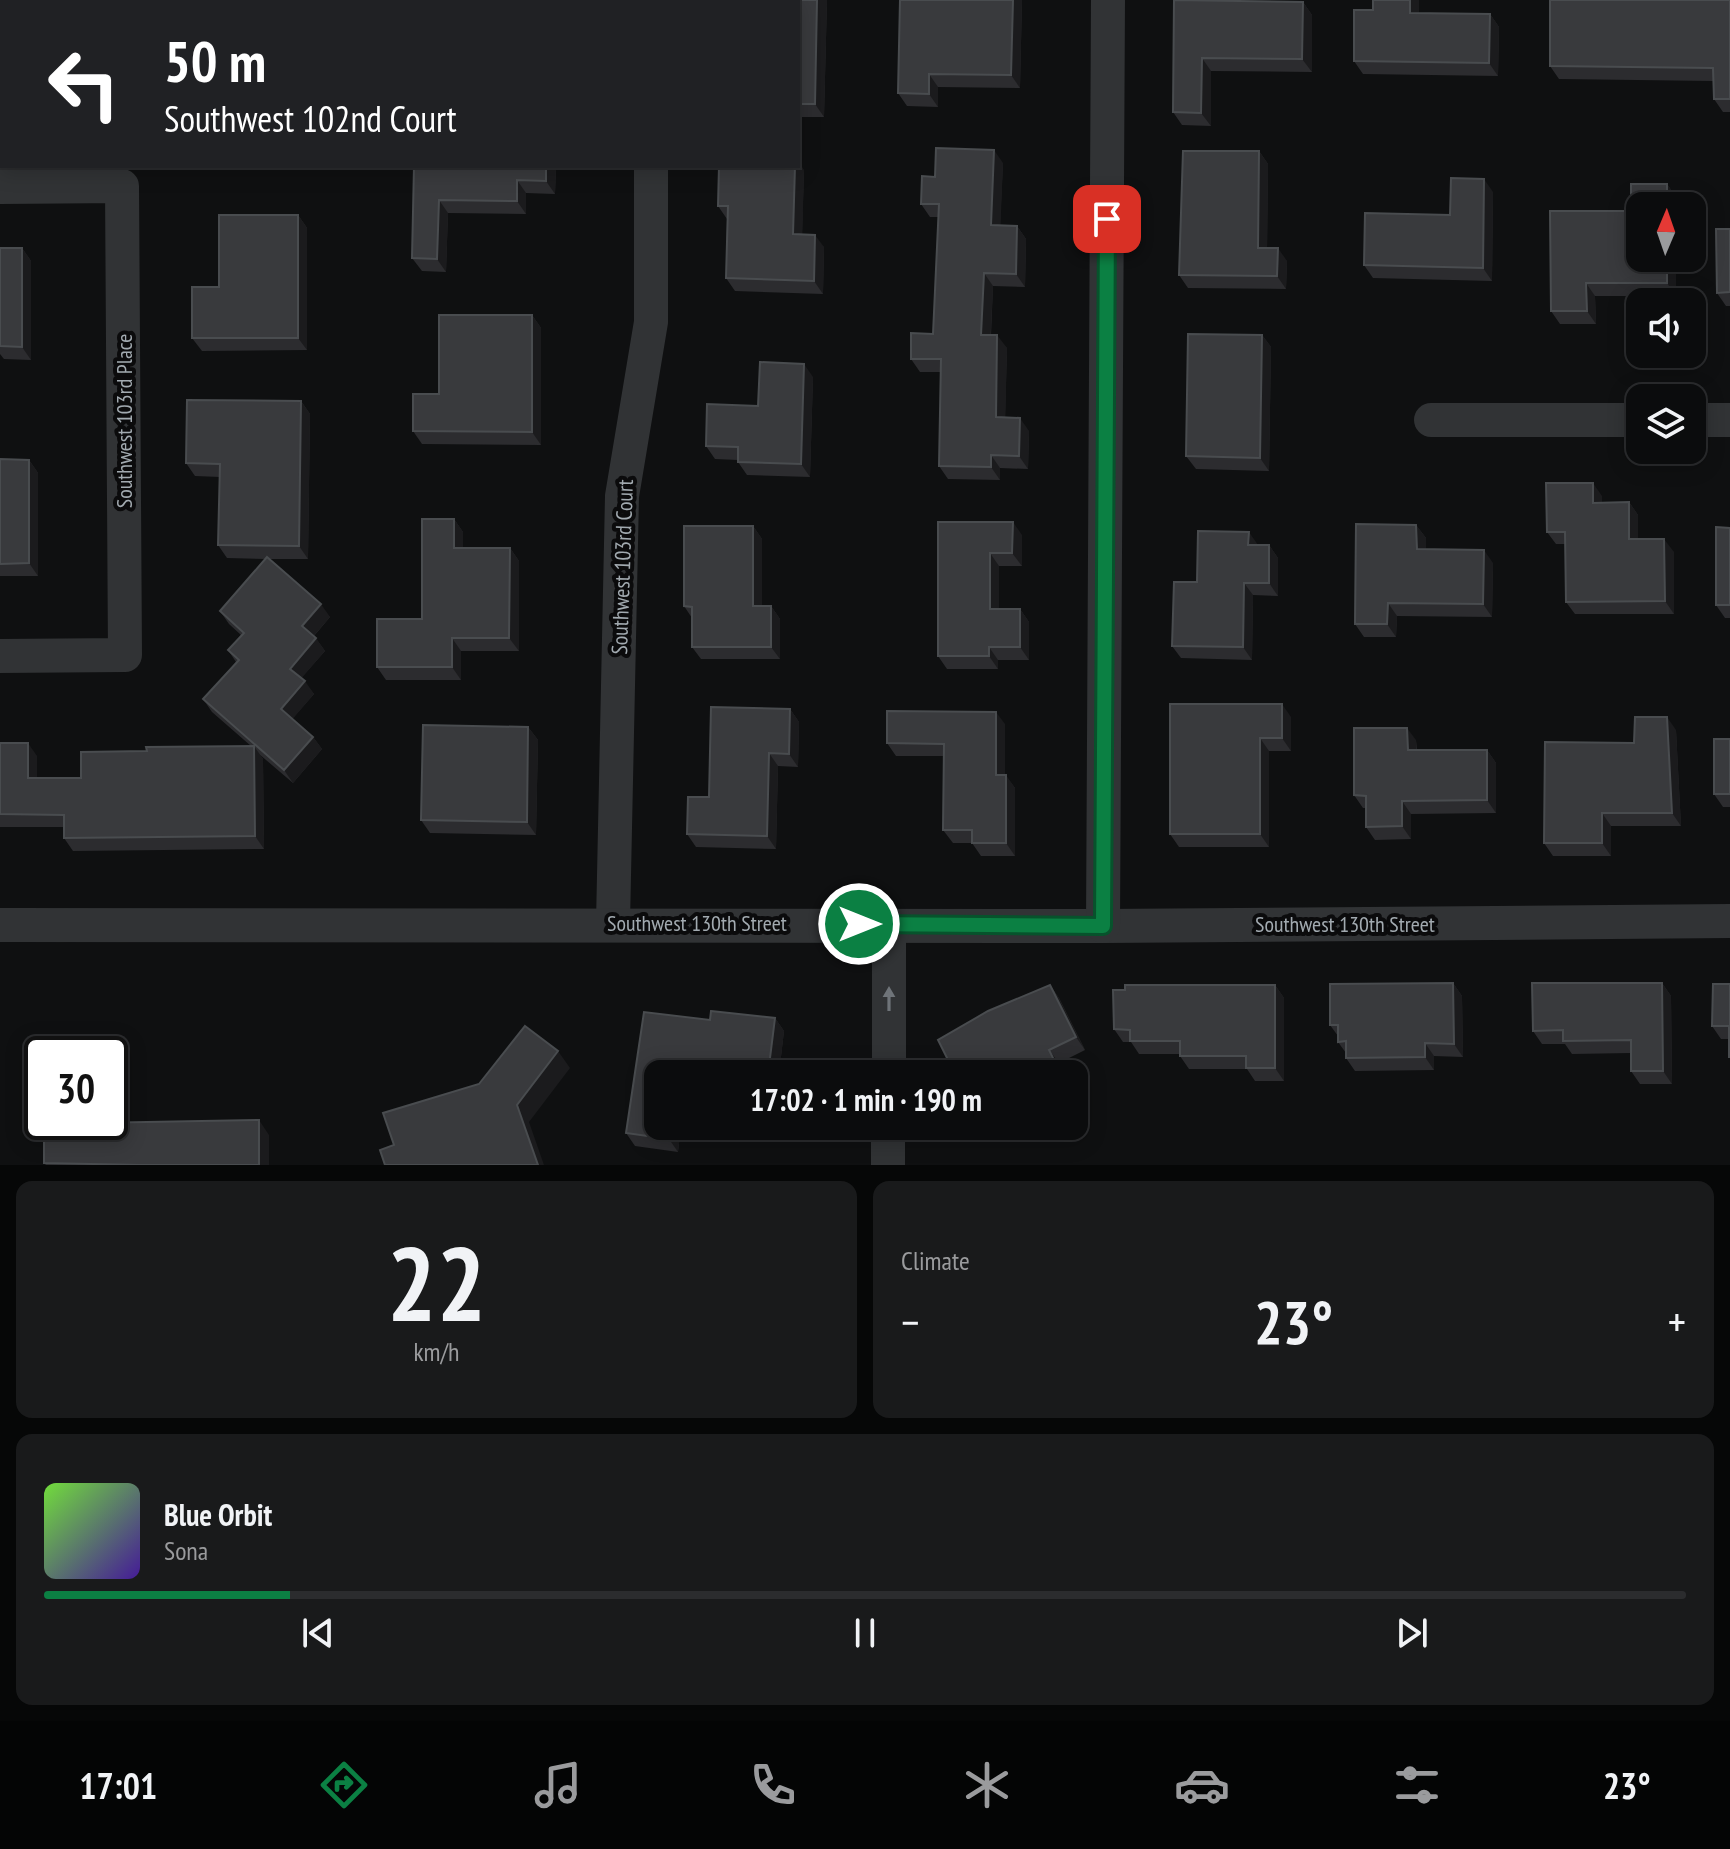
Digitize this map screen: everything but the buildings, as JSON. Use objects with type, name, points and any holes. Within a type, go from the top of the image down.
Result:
[{"type":"street","points":[[1103,926],[1108,0]]},
{"type":"street","name":"Southwest 103rd Court","points":[[613,923],[622,496],[651,322],[651,168]]},
{"type":"street","name":"Southwest 103rd Place","points":[[0,187],[122,186],[125,655],[0,656]]},
{"type":"street","points":[[1431,420],[1626,420]]},
{"type":"street","points":[[1706,420],[1730,420]]},
{"type":"street","name":"Southwest 130th Street","points":[[0,925],[613,923],[1103,926],[1730,921]]},
{"type":"street","points":[[889,925],[889,1060]]},
{"type":"street","points":[[888,1140],[888,1165]]},
{"type":"route","points":[[859,924],[1103,926],[1107,219]]}]
